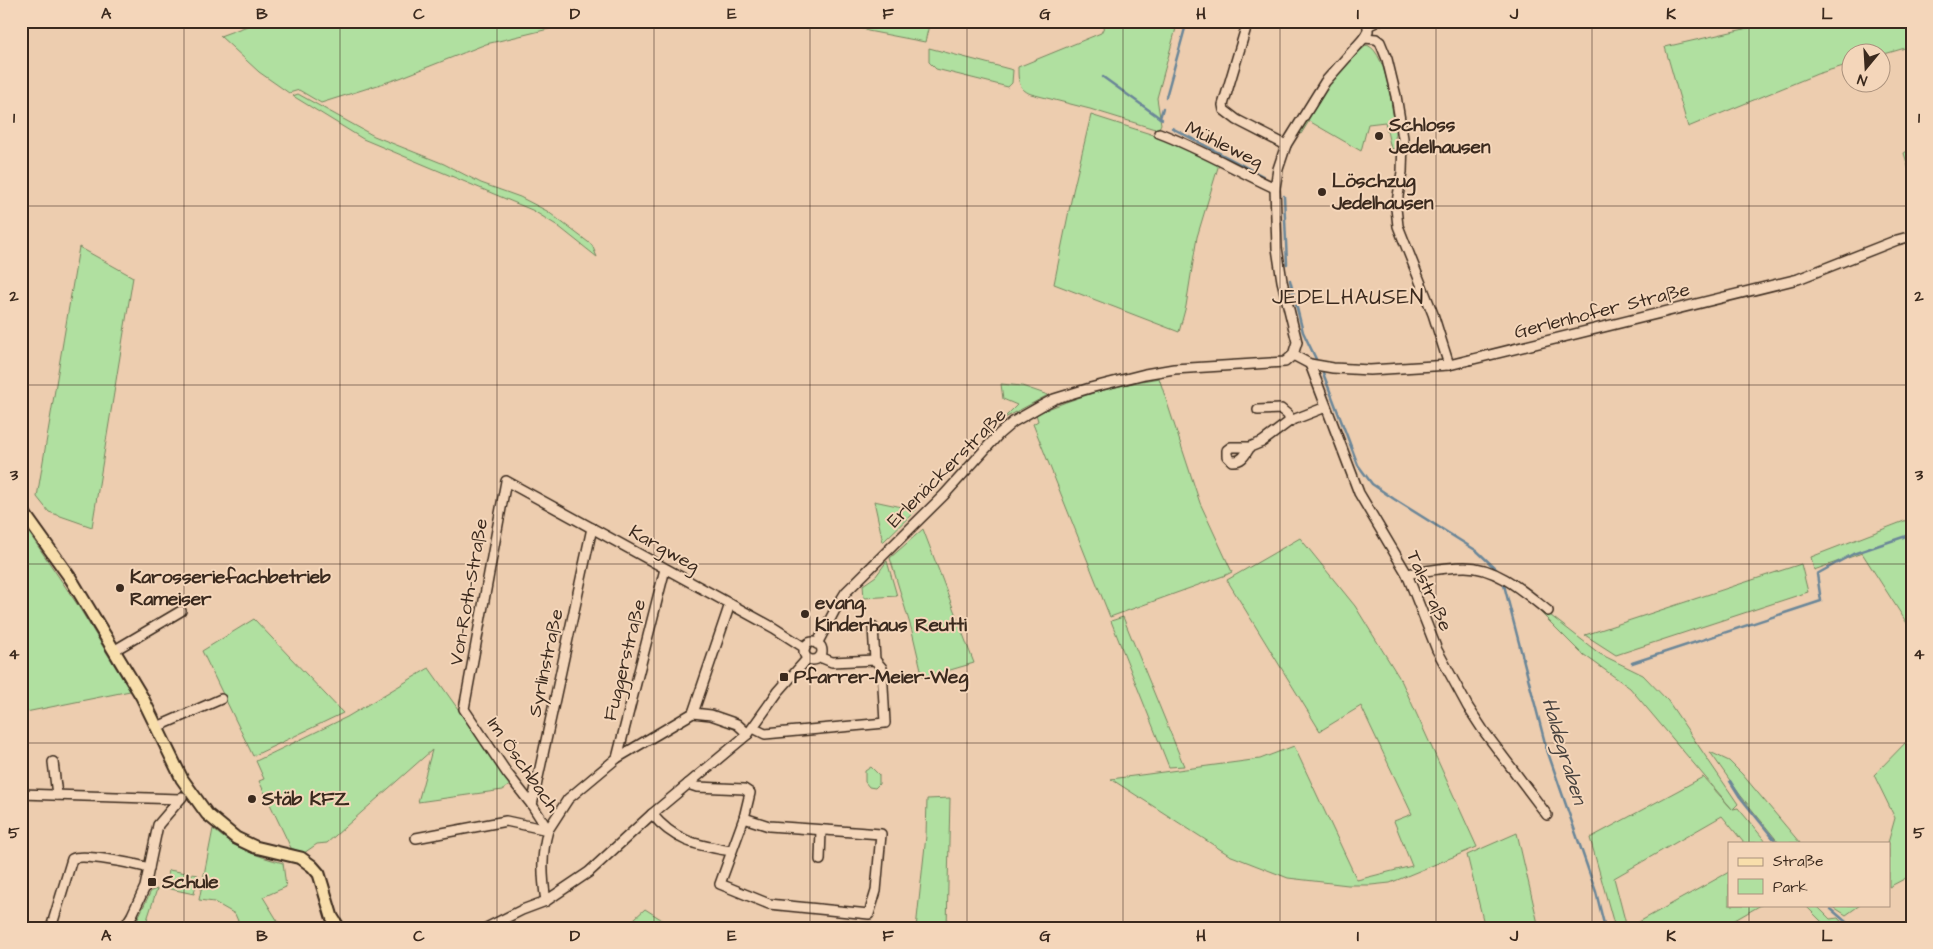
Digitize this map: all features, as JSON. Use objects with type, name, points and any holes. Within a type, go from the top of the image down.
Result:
[{"type":"main road","points":[[21,509],[71,579],[115,650],[142,697],[189,790],[207,814],[236,838],[255,847],[301,858],[312,866],[319,874],[332,917],[339,928]]},
{"type":"street","points":[[1248,21],[1224,103],[1224,110],[1237,120],[1286,145]]},
{"type":"street","points":[[1293,355],[1297,342],[1282,281],[1277,248],[1275,188],[1286,145],[1325,82],[1364,38],[1368,23],[1378,21]]},
{"type":"street","points":[[1364,38],[1376,39],[1380,42],[1392,78],[1403,138],[1402,167],[1396,208],[1398,226],[1433,314],[1449,365]]},
{"type":"street","name":"Mühleweg","points":[[1159,132],[1186,143],[1222,163],[1275,188]]},
{"type":"street","name":"Gerlenhofer Straße","points":[[1293,355],[1310,364],[1333,368],[1370,370],[1449,365],[1798,279],[1897,240],[1912,236]]},
{"type":"street","name":"Erlenäckerstraße","points":[[817,644],[846,592],[944,495],[999,434],[1013,422],[1054,399],[1144,374],[1174,369],[1285,362],[1293,355]]},
{"type":"street","name":"Talstraße","points":[[1310,364],[1359,493],[1407,574],[1436,650],[1483,730],[1547,815]]},
{"type":"street","points":[[1250,447],[1262,442],[1290,421],[1326,406]]},
{"type":"street","points":[[1258,410],[1281,409],[1288,415],[1290,421]]},
{"type":"street","name":"Kargweg","points":[[506,481],[730,604],[805,648]]},
{"type":"street","name":"Von-Roth-Straße","points":[[464,710],[506,481]]},
{"type":"street","name":"Syrlinstraße","points":[[532,805],[592,528]]},
{"type":"street","points":[[1407,574],[1444,568],[1467,567],[1482,570],[1510,581],[1548,611]]},
{"type":"street","name":"Fuggerstraße","points":[[617,758],[665,569]]},
{"type":"street","points":[[693,713],[730,604]]},
{"type":"street","points":[[115,650],[181,611]]},
{"type":"street","points":[[416,838],[506,821],[548,830],[568,800],[617,758],[693,713],[711,715],[737,724],[750,731],[765,734],[885,723],[882,668],[875,660],[873,626]]},
{"type":"street","points":[[809,643],[817,644],[822,651],[820,657],[816,660],[807,658],[804,654],[805,648],[809,643]]},
{"type":"street","points":[[820,657],[832,662],[875,660]]},
{"type":"street","points":[[486,928],[522,910],[546,901],[589,872],[652,814],[750,731],[778,692],[807,658]]},
{"type":"street","points":[[157,728],[221,699]]},
{"type":"street","name":"Im Öschbach","points":[[464,710],[548,830],[542,855],[542,874],[546,901]]},
{"type":"street","points":[[52,762],[56,795]]},
{"type":"street","points":[[688,784],[697,787],[744,789],[750,792],[744,818],[720,884],[769,904],[869,914],[876,891],[881,834],[769,826],[744,818]]},
{"type":"street","points":[[124,928],[139,901],[147,880],[158,825],[189,790]]},
{"type":"street","points":[[21,794],[180,799]]},
{"type":"street","points":[[652,814],[663,827],[681,839],[694,844],[731,851]]},
{"type":"street","points":[[820,860],[821,830]]},
{"type":"street","points":[[51,928],[72,859],[82,857],[97,858],[149,868]]},
{"type":"green space","points":[[261,21],[559,21],[557,27],[486,44],[400,78],[321,103],[299,90],[289,93],[259,72],[220,36]]},
{"type":"green space","points":[[844,21],[930,21],[925,42],[868,31]]},
{"type":"green space","points":[[1107,21],[1178,21],[1157,98],[1161,124],[1158,130],[1090,109],[1031,94],[1021,87],[1018,67],[1101,33]]},
{"type":"green space","points":[[1779,21],[1912,21],[1912,46],[1890,52],[1890,42],[1840,42],[1840,67],[1817,74],[1688,127],[1665,47]]},
{"type":"green space","points":[[1367,45],[1375,51],[1386,75],[1396,148],[1391,149],[1385,122],[1368,124],[1361,151],[1309,121],[1301,134],[1297,132],[1337,74]]},
{"type":"green space","points":[[929,48],[1013,70],[1012,83],[1008,87],[936,69],[929,62]]},
{"type":"green space","points":[[298,94],[374,136],[444,164],[481,183],[520,197],[547,211],[592,245],[597,257],[558,226],[532,210],[363,139],[293,96]]},
{"type":"green space","points":[[1091,115],[1160,137],[1219,164],[1197,237],[1186,306],[1179,332],[1054,284]]},
{"type":"green space","points":[[1912,148],[1912,180],[1904,153]]},
{"type":"green space","points":[[79,247],[133,277],[92,527],[49,512],[37,497]]},
{"type":"green space","points":[[1159,378],[1200,503],[1232,572],[1110,617],[1033,424],[1038,421],[1036,414],[1066,402],[1111,388]]},
{"type":"green space","points":[[1001,384],[1022,386],[1048,395],[1003,419],[1017,405],[1003,399]]},
{"type":"green space","points":[[874,501],[916,510],[883,542]]},
{"type":"green space","points":[[1912,518],[1912,631],[1862,553],[1814,570],[1811,557]]},
{"type":"green space","points":[[21,521],[77,604],[130,691],[21,713]]},
{"type":"green space","points":[[923,529],[974,663],[923,678],[912,631],[890,558]]},
{"type":"green space","points":[[1300,538],[1355,606],[1402,682],[1477,847],[1390,883],[1348,885],[1288,878],[1229,855],[1111,779],[1260,759],[1294,746],[1357,880],[1412,866],[1394,821],[1412,814],[1361,706],[1320,731],[1227,580]]},
{"type":"green space","points":[[887,561],[897,596],[864,598],[863,585],[876,576]]},
{"type":"green space","points":[[1801,564],[1808,592],[1616,655],[1585,635]]},
{"type":"green space","points":[[1537,605],[1600,654],[1643,675],[1668,701],[1738,804],[1733,809],[1738,808],[1766,842],[1743,842],[1722,816],[1614,878],[1627,928],[1615,928],[1590,838],[1703,777],[1732,809],[1630,688],[1580,652],[1541,613]]},
{"type":"green space","points":[[1123,617],[1184,766],[1169,767],[1111,621]]},
{"type":"green space","points":[[254,619],[343,713],[253,756],[202,651]]},
{"type":"green space","points":[[429,668],[511,784],[503,790],[418,802],[432,750],[327,843],[317,844],[304,853],[291,848],[259,781],[264,779],[256,761],[347,717]]},
{"type":"green space","points":[[1912,736],[1912,877],[1908,877],[1890,886],[1890,842],[1888,842],[1895,818],[1874,775]]},
{"type":"green space","points":[[1710,752],[1729,761],[1742,774],[1799,842],[1778,842],[1741,796]]},
{"type":"green space","points":[[871,767],[879,775],[879,784],[875,788],[869,787],[865,782],[865,771]]},
{"type":"green space","points":[[950,798],[947,928],[916,928],[926,836],[927,799]]},
{"type":"green space","points":[[213,829],[221,836],[246,850],[283,863],[286,887],[263,897],[282,928],[241,928],[235,914],[214,902],[199,900]]},
{"type":"green space","points":[[1517,833],[1539,928],[1485,928],[1467,855]]},
{"type":"green space","points":[[169,870],[198,875],[194,894],[166,888]]},
{"type":"green space","points":[[1728,873],[1728,906],[1759,906],[1721,928],[1628,928]]},
{"type":"green space","points":[[157,889],[146,923],[153,928],[133,928],[151,891]]},
{"type":"green space","points":[[1806,906],[1817,906],[1830,919],[1838,918],[1847,928],[1828,928]]},
{"type":"green space","points":[[1834,906],[1859,906],[1846,915]]},
{"type":"green space","points":[[645,909],[675,928],[624,928]]},
{"type":"waterway","name":"Haldegraben","points":[[1166,97],[1187,21]]},
{"type":"waterway","points":[[1103,77],[1160,118]]},
{"type":"waterway","name":"Haldegraben","points":[[1162,119],[1160,118],[1163,108]]},
{"type":"waterway","name":"Haldegraben","points":[[1172,128],[1263,176]]},
{"type":"waterway","name":"Haldegraben","points":[[1284,196],[1287,264]]},
{"type":"waterway","name":"Haldegraben","points":[[1290,280],[1303,332],[1316,359]]},
{"type":"waterway","name":"Haldegraben","points":[[1323,373],[1358,465],[1372,484],[1477,551],[1498,571]]},
{"type":"waterway","points":[[1632,663],[1821,601],[1817,574],[1853,554],[1912,534]]},
{"type":"waterway","name":"Haldegraben","points":[[1503,581],[1546,747],[1596,892],[1605,928]]},
{"type":"waterway","points":[[1730,781],[1740,797],[1776,842]]},
{"type":"waterway","points":[[1831,909],[1853,928]]},
{"type":"place","name":"Schloss Jedelhausen","points":[[1379,136]]},
{"type":"place","name":"Löschzug Jedelhausen","points":[[1322,192]]},
{"type":"place","name":"Karosseriefachbetrieb Rameiser","points":[[120,588]]},
{"type":"place","name":"evang. Kinderhaus Reutti","points":[[805,614]]},
{"type":"place","name":"Pfarrer-Meier-Weg","points":[[784,677]]},
{"type":"place","name":"Stäb KFZ","points":[[252,799]]},
{"type":"place","name":"Schule","points":[[152,882]]},
{"type":"district","name":"JEDELHAUSEN","points":[[1348,297]]}]
